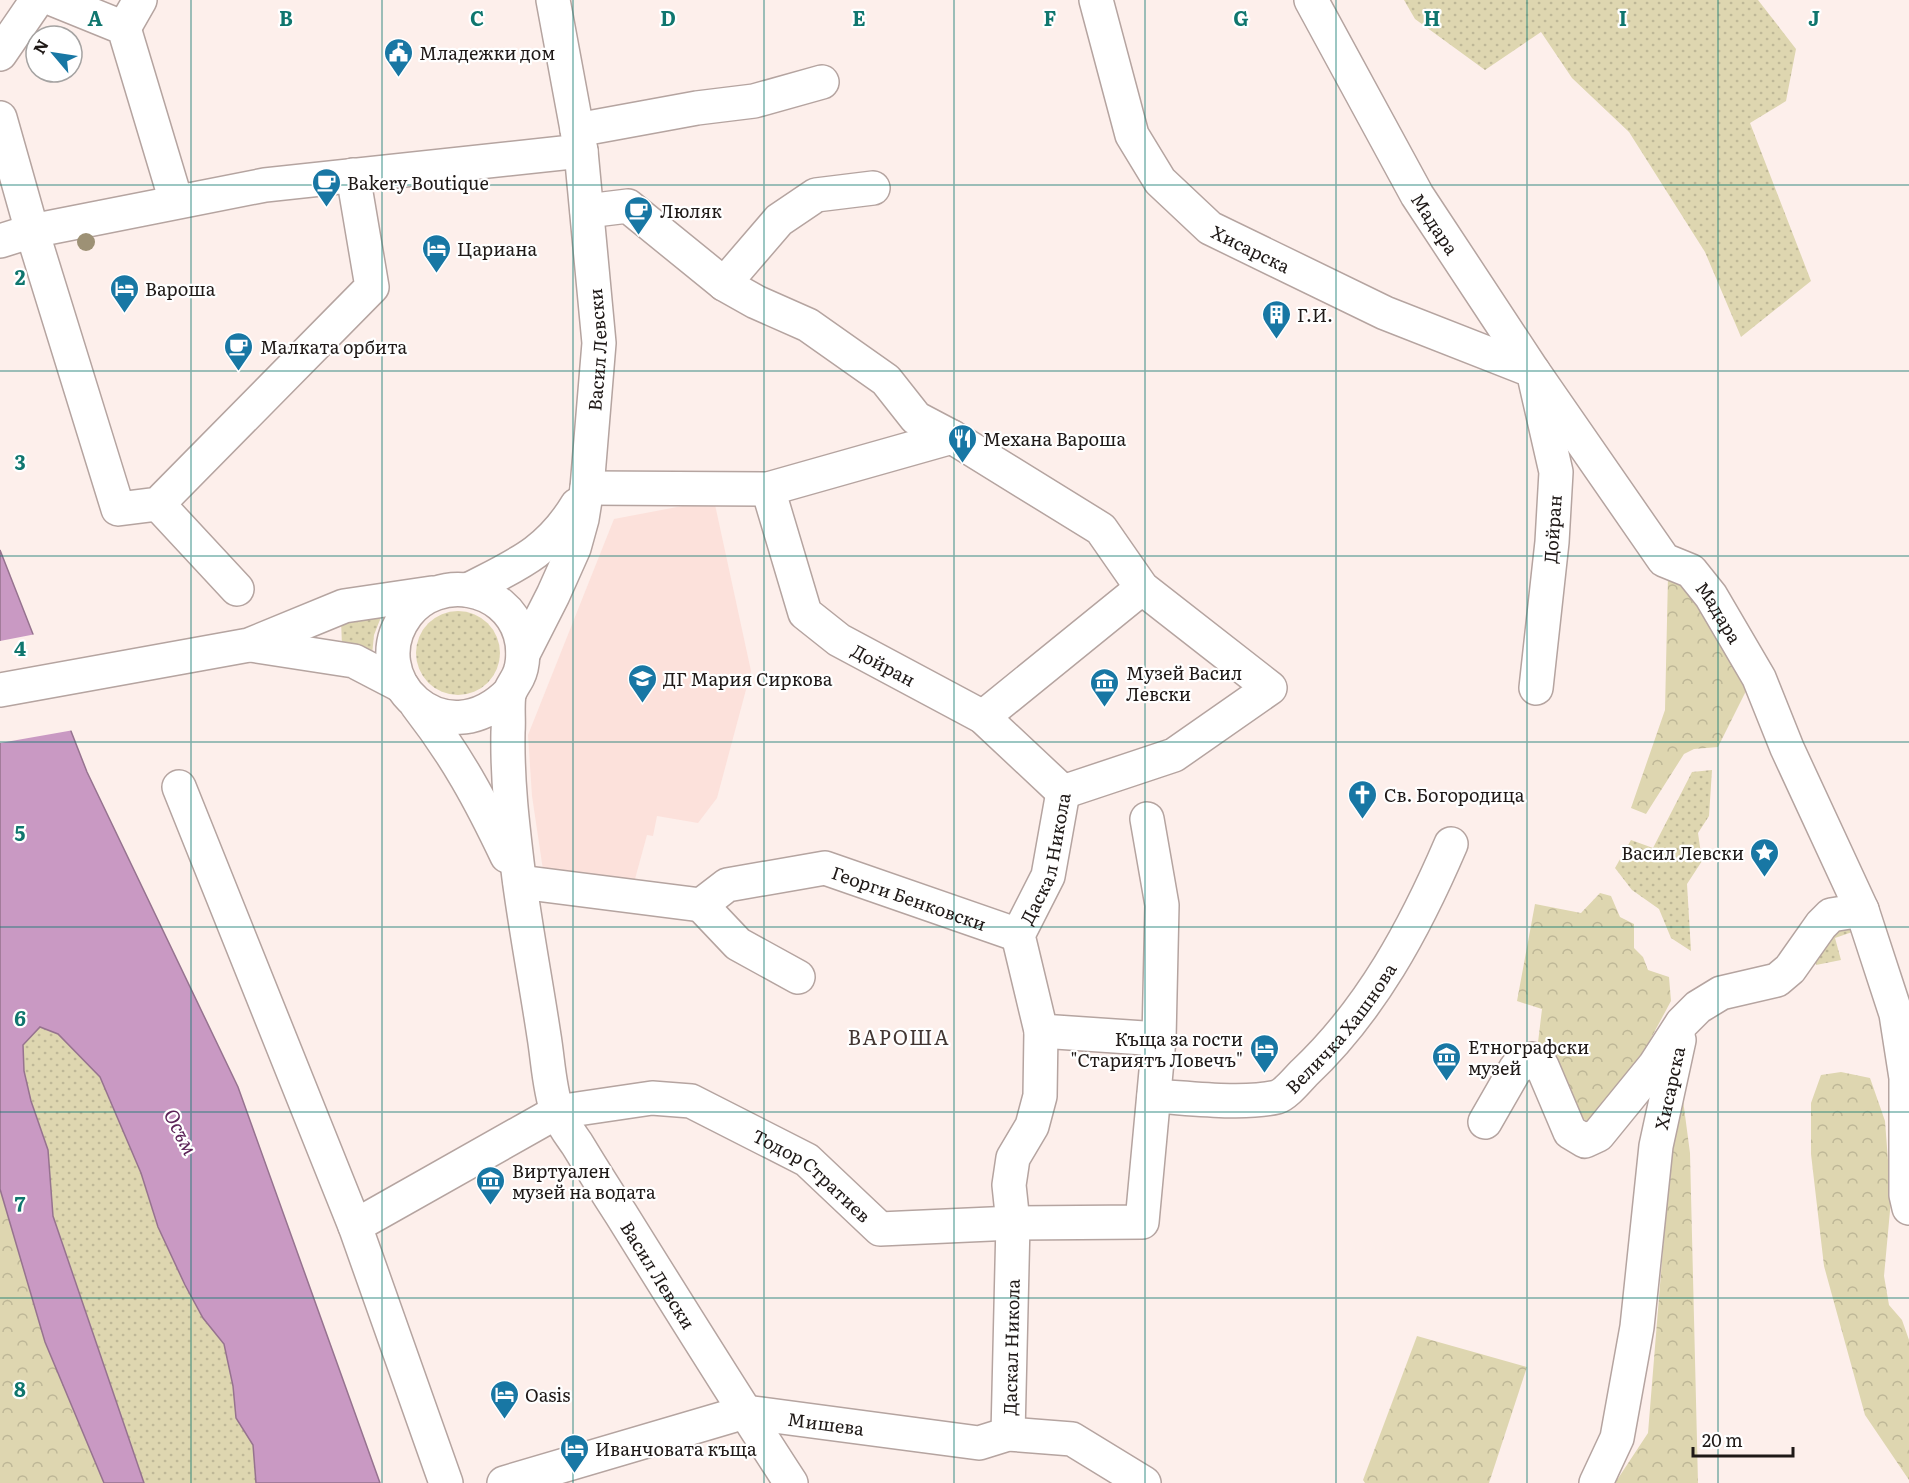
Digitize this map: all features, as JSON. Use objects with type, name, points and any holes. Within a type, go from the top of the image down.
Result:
[{"type":"street","points":[[0,54],[37,0]]},
{"type":"street","points":[[55,0],[132,14],[176,201]]},
{"type":"street","name":"Васил Левски","points":[[523,654],[574,548],[588,488],[599,343],[579,141],[553,0]]},
{"type":"street","name":"Хисарска","points":[[1096,0],[1132,135],[1160,181],[1210,228],[1385,313],[1533,371]]},
{"type":"street","name":"Мадара","points":[[1311,0],[1417,195],[1533,371],[1664,560],[1691,571],[1711,596],[1764,690],[1787,748],[1862,910],[1896,1014],[1906,1078],[1906,1195],[1909,1208]]},
{"type":"street","points":[[0,241],[32,231],[265,184],[353,175],[579,141],[697,108],[754,101],[822,82]]},
{"type":"street","points":[[0,118],[32,231],[118,509],[158,504],[372,287],[353,175]]},
{"type":"street","points":[[724,284],[779,220],[816,195],[873,188]]},
{"type":"street","points":[[587,211],[628,206],[724,284],[824,334],[886,380],[916,418],[952,437],[1101,529],[1142,588],[983,717]]},
{"type":"street","name":"Дойран","points":[[1533,371],[1556,472],[1552,542],[1536,688]]},
{"type":"street","points":[[520,882],[476,789],[448,744],[408,694],[395,668],[393,649],[398,630],[408,613],[422,600],[454,591],[537,553],[566,522],[588,488],[768,489],[952,437]]},
{"type":"street","name":"Дойран","points":[[768,489],[805,613],[839,640],[983,717],[1063,792]]},
{"type":"street","points":[[158,504],[237,590]]},
{"type":"street","name":"Даскал Никола","points":[[1008,1434],[1013,1223],[1009,1185],[1013,1158],[1032,1126],[1040,1096],[1041,1031],[1018,935],[1048,876],[1063,792],[1174,755],[1270,687],[1142,588]]},
{"type":"street","points":[[0,690],[249,645],[344,606],[454,591],[479,592],[497,602],[511,615],[520,634],[523,654],[520,673],[510,692],[495,707],[475,717],[453,718],[432,713],[408,694],[354,661],[249,645]]},
{"type":"street","points":[[510,692],[509,795],[520,882]]},
{"type":"street","points":[[179,787],[355,1226],[447,1483]]},
{"type":"street","points":[[1147,819],[1162,905],[1159,1039],[1154,1096]]},
{"type":"street","name":"Величка Хашнова","points":[[1154,1096],[1232,1100],[1279,1096],[1334,1045],[1392,964],[1426,903],[1451,844]]},
{"type":"street","name":"Георги Бенковски","points":[[701,905],[728,885],[825,868],[1018,935]]},
{"type":"street","points":[[520,882],[701,905],[738,944],[798,977]]},
{"type":"street","name":"Васил Левски","points":[[520,882],[557,1112],[791,1483]]},
{"type":"street","points":[[1682,1023],[1698,1007],[1721,993],[1777,980],[1790,969],[1821,925],[1831,915],[1862,910]]},
{"type":"street","name":"Хисарска","points":[[1485,1122],[1515,1068],[1532,1059],[1542,1066],[1570,1132],[1585,1141],[1598,1135],[1655,1065],[1682,1023]]},
{"type":"street","name":"Хисарска","points":[[1596,1483],[1617,1438],[1637,1327],[1656,1146],[1682,1023]]},
{"type":"street","points":[[1041,1031],[1159,1039]]},
{"type":"street","name":"Тодор Стратиев","points":[[557,1112],[652,1098],[691,1101],[807,1161],[880,1229],[1013,1223],[1142,1222],[1154,1096]]},
{"type":"street","points":[[355,1226],[557,1112]]},
{"type":"street","name":"Мишева","points":[[504,1483],[745,1412],[979,1443],[1008,1434],[1072,1439],[1144,1483]]},
{"type":"shaded area","name":"ДГ Мария Сиркова","points":[[714,500],[751,671],[717,798],[698,823],[657,816],[653,836],[647,835],[635,879],[543,870],[532,796],[528,735],[614,519]]},
{"type":"green space","points":[[1404,0],[1758,0],[1796,49],[1786,101],[1750,123],[1811,281],[1741,337],[1705,252],[1629,132],[1572,78],[1541,32],[1485,70],[1415,19]]},
{"type":"green space","points":[[1668,576],[1685,585],[1749,685],[1718,747],[1694,749],[1684,754],[1646,814],[1631,808],[1665,710]]},
{"type":"green space","points":[[458,611],[474,614],[488,623],[497,637],[500,653],[497,669],[488,683],[474,692],[458,695],[442,692],[428,683],[419,669],[416,653],[419,637],[428,623],[442,614]]},
{"type":"green space","points":[[381,617],[374,635],[372,655],[342,646],[341,620]]},
{"type":"green space","points":[[1712,770],[1709,816],[1698,833],[1702,861],[1687,884],[1691,951],[1671,938],[1659,909],[1632,890],[1615,868],[1631,840],[1653,848],[1692,772]]},
{"type":"green space","points":[[1600,893],[1611,896],[1620,917],[1634,924],[1634,948],[1643,957],[1648,970],[1669,977],[1671,1001],[1636,1066],[1589,1123],[1579,1115],[1537,1051],[1542,1009],[1517,1001],[1535,904],[1581,913]]},
{"type":"green space","points":[[1837,925],[1858,930],[1835,938],[1841,960],[1816,965],[1814,955]]},
{"type":"green space","points":[[40,1027],[58,1034],[100,1077],[141,1173],[158,1227],[203,1318],[224,1344],[233,1386],[236,1418],[253,1445],[256,1483],[144,1483],[53,1216],[48,1150],[31,1101],[24,1071],[23,1045]]},
{"type":"green space","points":[[1841,1072],[1870,1078],[1885,1121],[1891,1200],[1884,1276],[1889,1305],[1902,1320],[1909,1340],[1909,1480],[1865,1415],[1824,1266],[1811,1154],[1811,1103],[1821,1075]]},
{"type":"green space","points":[[1683,1100],[1690,1153],[1698,1483],[1615,1483],[1648,1433],[1672,1137]]},
{"type":"green space","points":[[0,1189],[45,1342],[104,1483],[0,1483]]},
{"type":"green space","points":[[1417,1336],[1527,1367],[1489,1483],[1365,1483],[1363,1480]]},
{"type":"water","name":"Осъм","points":[[0,550],[87,772],[238,1087],[380,1483],[256,1483],[253,1445],[236,1418],[233,1386],[224,1344],[203,1318],[158,1227],[141,1173],[100,1077],[58,1034],[40,1027],[23,1045],[24,1071],[31,1101],[48,1150],[53,1216],[144,1483],[104,1483],[45,1342],[0,1189]]},
{"type":"pier","points":[[36,634],[74,730],[0,743],[0,641]]},
{"type":"place","name":"Младежки дом","points":[[398,78]]},
{"type":"place","name":"Bakery Boutique","points":[[326,208]]},
{"type":"place","name":"Люляк","points":[[639,236]]},
{"type":"place","name":"Цариана","points":[[436,274]]},
{"type":"place","name":"Вароша","points":[[124,314]]},
{"type":"place","name":"Г.И.","points":[[1276,340]]},
{"type":"place","name":"Малката орбита","points":[[239,372]]},
{"type":"place","name":"Механа Вароша","points":[[962,464]]},
{"type":"place","name":"ДГ Мария Сиркова","points":[[642,704]]},
{"type":"place","name":"Музей Васил Левски","points":[[1105,708]]},
{"type":"place","name":"Св. Богородица","points":[[1363,820]]},
{"type":"place","name":"Васил Левски","points":[[1765,878]]},
{"type":"place","name":"Къща за гости \"Стариятъ Ловечъ\"","points":[[1264,1074]]},
{"type":"place","name":"Етнографски музей","points":[[1447,1082]]},
{"type":"place","name":"Виртуален музей на водата","points":[[491,1206]]},
{"type":"place","name":"Oasis","points":[[504,1420]]},
{"type":"place","name":"Иванчовата къща","points":[[574,1474]]},
{"type":"district","name":"ВАРОША","points":[[899,1036]]}]
